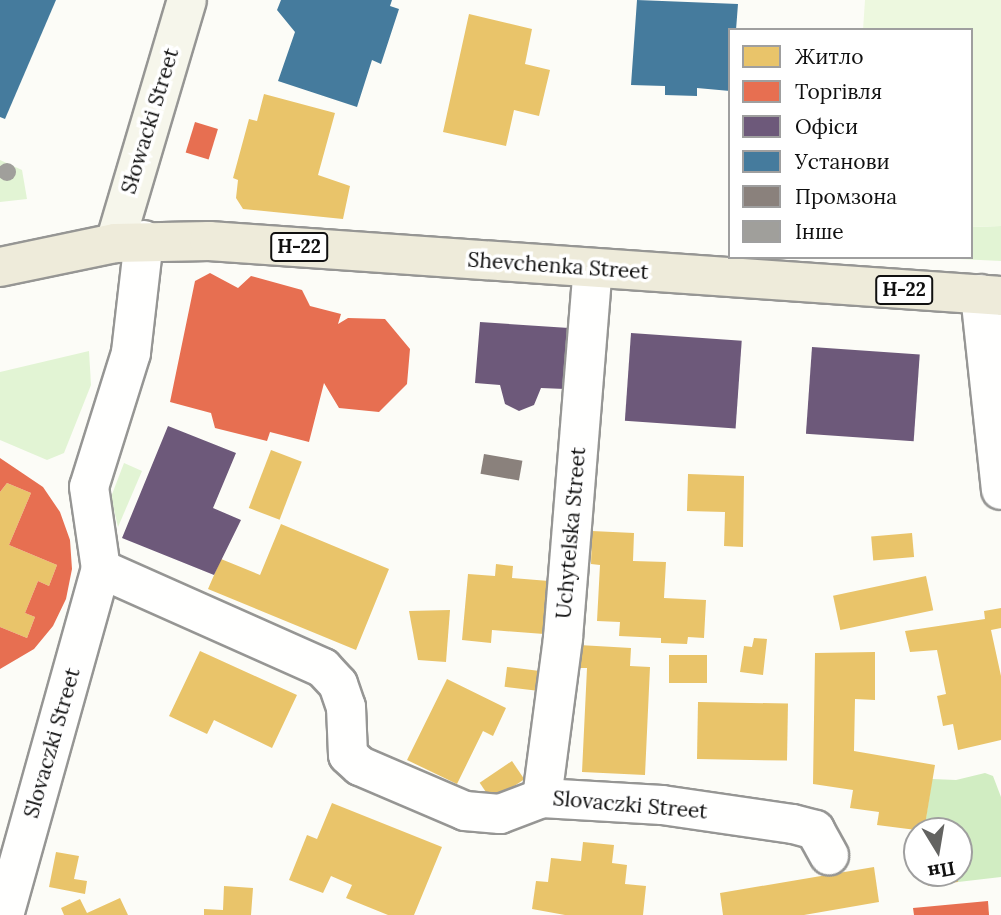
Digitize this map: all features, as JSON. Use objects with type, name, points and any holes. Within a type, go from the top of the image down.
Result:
[{"type":"main road","name":"Słowacki Street","points":[[129,241],[187,0]]},
{"type":"main road","name":"Н-22","points":[[0,267],[129,241]]},
{"type":"main road","name":"Shevchenka Street","points":[[129,241],[990,295]]},
{"type":"street","name":"Slovaczki Street","points":[[0,910],[5,912],[101,569],[89,487],[129,363],[129,241]]},
{"type":"street","name":"Uchytelska Street","points":[[542,798],[563,638],[593,268]]},
{"type":"street","points":[[990,295],[1001,490]]},
{"type":"street","name":"Slovaczki Street","points":[[101,569],[323,668],[338,684],[346,707],[348,755],[360,766],[482,815],[500,814],[542,798],[662,805],[793,824],[815,830],[830,855]]},
{"type":"green space","points":[[865,0],[1001,0],[1001,226],[973,227],[973,28],[863,28]]},
{"type":"green space","points":[[0,160],[22,170],[27,199],[0,202]]},
{"type":"green space","points":[[1001,226],[1001,261],[960,259],[973,259],[973,227]]},
{"type":"green space","points":[[89,351],[91,385],[64,453],[47,460],[0,440],[0,372]]},
{"type":"green space","points":[[124,463],[142,471],[118,527],[111,497]]},
{"type":"green space","points":[[985,773],[993,776],[1001,797],[1001,877],[973,880],[973,817],[926,817],[932,779],[956,780]]},
{"type":"building: Житло","points":[[469,14],[532,29],[525,64],[550,70],[539,116],[514,110],[506,146],[443,132]]},
{"type":"building: Житло","points":[[264,94],[335,113],[318,175],[350,186],[343,219],[243,209],[236,198],[238,180],[233,178],[249,119],[257,121]]},
{"type":"building: Житло","points":[[271,450],[302,462],[280,520],[249,508]]},
{"type":"building: Житло","points":[[688,474],[744,476],[743,547],[724,546],[725,512],[687,511]]},
{"type":"building: Житло","points":[[7,483],[31,493],[9,545],[57,565],[49,586],[38,581],[25,613],[35,617],[27,638],[0,627],[0,492]]},
{"type":"building: Житло","points":[[281,524],[389,569],[356,650],[208,589],[221,559],[260,575]]},
{"type":"building: Житло","points":[[592,531],[634,533],[633,561],[666,562],[664,598],[706,600],[704,638],[688,637],[687,644],[661,643],[661,638],[619,636],[620,622],[597,621],[600,565],[591,564]]},
{"type":"building: Житло","points":[[912,533],[914,557],[873,560],[871,537]]},
{"type":"building: Житло","points":[[496,564],[513,566],[512,578],[549,581],[544,634],[492,630],[491,643],[462,640],[468,574],[495,576]]},
{"type":"building: Житло","points":[[926,576],[933,610],[840,630],[833,596]]},
{"type":"building: Житло","points":[[1001,608],[1001,628],[991,630],[1001,676],[1001,740],[958,750],[953,724],[943,726],[937,696],[946,694],[937,650],[910,652],[905,631],[985,619],[984,611]]},
{"type":"building: Житло","points":[[450,610],[446,662],[418,660],[409,611]]},
{"type":"building: Житло","points":[[754,638],[767,639],[763,675],[740,672],[744,646],[752,647]]},
{"type":"building: Житло","points":[[579,645],[631,648],[630,666],[650,667],[645,775],[582,772],[587,668],[578,668]]},
{"type":"building: Житло","points":[[200,651],[297,695],[272,748],[214,720],[207,734],[169,716]]},
{"type":"building: Житло","points":[[875,652],[875,700],[855,699],[854,751],[935,765],[926,817],[903,817],[903,828],[877,825],[879,812],[850,808],[853,790],[813,784],[815,653]]},
{"type":"building: Житло","points":[[669,655],[707,655],[707,683],[669,683]]},
{"type":"building: Житло","points":[[507,667],[542,671],[539,691],[505,687]]},
{"type":"building: Житло","points":[[447,679],[506,708],[493,736],[483,731],[457,784],[407,760]]},
{"type":"building: Житло","points":[[698,702],[788,704],[787,761],[697,759]]},
{"type":"building: Житло","points":[[512,761],[524,779],[492,801],[480,783]]},
{"type":"building: Житло","points":[[332,803],[442,847],[414,915],[388,915],[346,898],[352,885],[331,876],[323,893],[289,880],[307,835],[317,839]]},
{"type":"building: Житло","points":[[583,842],[614,845],[612,863],[627,865],[625,884],[646,886],[643,915],[565,915],[532,909],[536,881],[548,882],[551,858],[581,861]]},
{"type":"building: Житло","points":[[56,852],[79,856],[74,879],[87,881],[85,894],[49,887]]},
{"type":"building: Житло","points":[[874,867],[879,902],[804,915],[723,915],[720,893]]},
{"type":"building: Житло","points":[[224,886],[253,888],[251,915],[204,915],[204,909],[223,910]]},
{"type":"building: Житло","points":[[120,898],[128,915],[64,915],[61,908],[80,899],[87,913]]},
{"type":"building: Торгівля","points":[[195,122],[218,129],[209,160],[186,153]]},
{"type":"building: Торгівля","points":[[210,273],[238,288],[251,276],[302,290],[310,306],[341,314],[338,324],[348,318],[385,319],[410,349],[407,384],[379,412],[339,408],[324,383],[309,442],[270,432],[267,441],[215,428],[211,413],[170,402],[195,281]]},
{"type":"building: Торгівля","points":[[0,458],[43,487],[60,512],[70,540],[72,569],[66,599],[53,626],[34,649],[0,669],[0,627],[27,638],[35,617],[25,613],[38,581],[49,586],[57,565],[9,545],[31,493],[7,483],[0,492]]},
{"type":"building: Торгівля","points":[[988,901],[989,915],[914,915],[913,908]]},
{"type":"building: Офіси","points":[[480,322],[569,328],[565,389],[541,388],[534,405],[519,411],[505,404],[500,385],[475,383]]},
{"type":"building: Офіси","points":[[631,333],[742,341],[736,429],[625,421]]},
{"type":"building: Офіси","points":[[812,347],[920,355],[914,441],[806,434]]},
{"type":"building: Офіси","points":[[168,426],[236,453],[213,508],[241,520],[214,575],[122,538]]},
{"type":"building: Установи","points":[[0,0],[56,0],[5,119],[0,117]]},
{"type":"building: Установи","points":[[281,0],[392,0],[390,6],[399,9],[381,64],[372,60],[357,107],[278,81],[295,32],[277,10]]},
{"type":"building: Установи","points":[[637,0],[738,4],[736,28],[728,28],[728,91],[697,88],[697,96],[665,95],[665,86],[631,85]]},
{"type":"building: Промзона","points":[[484,454],[522,461],[519,480],[481,474]]},
{"type":"building: Інше","points":[[4,164],[10,164],[15,169],[15,175],[10,180],[4,180],[-1,175],[-1,169]]}]
